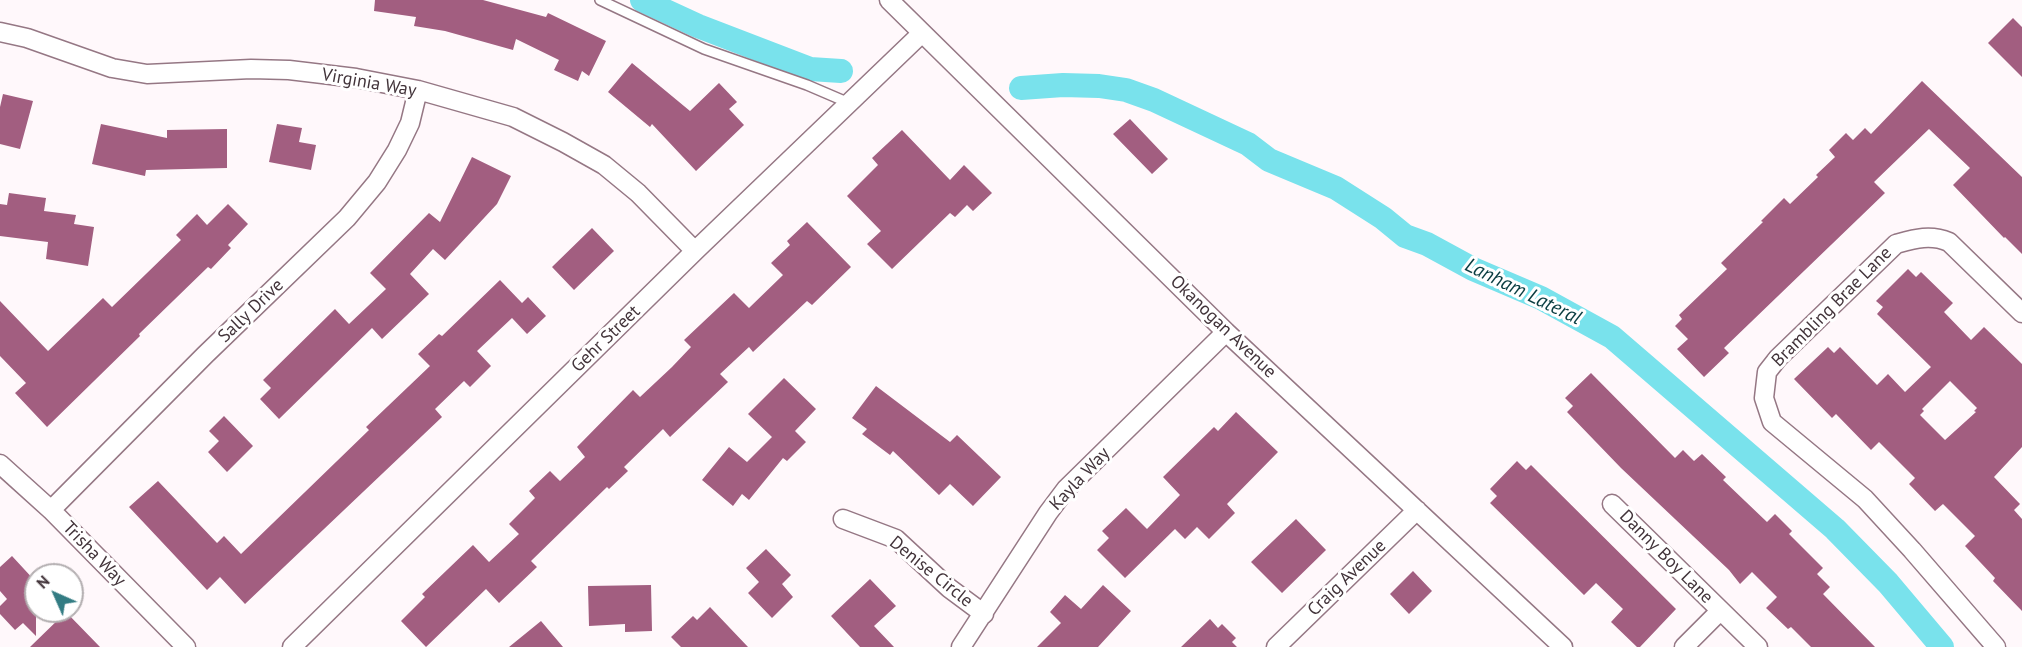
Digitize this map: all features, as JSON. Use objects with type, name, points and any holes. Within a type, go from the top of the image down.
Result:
[{"type":"street","name":"Okanogan Avenue","points":[[889,0],[1226,332],[1563,647]]},
{"type":"street","name":"Virginia Way","points":[[0,32],[27,38],[112,68],[147,74],[251,69],[289,70],[356,78],[418,90],[513,117],[604,165],[638,193],[695,251]]},
{"type":"street","name":"Gehr Street","points":[[292,647],[695,251],[922,33]]},
{"type":"street","name":"Sally Drive","points":[[51,510],[205,355],[347,218],[377,182],[397,150],[410,123],[418,90]]},
{"type":"street","name":"Brambling Brae Lane","points":[[1996,647],[1865,499],[1772,422],[1764,398],[1767,372],[1778,358],[1896,244],[1917,238],[1937,237],[1948,242],[2022,313]]},
{"type":"street","name":"Kayla Way","points":[[961,647],[1066,489],[1226,332]]},
{"type":"street","name":"Trisha Way","points":[[0,464],[51,510],[186,647]]},
{"type":"street","name":"Danny Boy Lane","points":[[1612,504],[1758,647]]},
{"type":"street","name":"Craig Avenue","points":[[1276,647],[1417,510]]},
{"type":"street","name":"Denise Circle","points":[[843,519],[896,539],[949,588],[984,614]]},
{"type":"street","name":"Danny Boy Lane","points":[[1684,647],[1720,610]]},
{"type":"lane","points":[[600,0],[704,49],[807,84],[849,103]]},
{"type":"building","points":[[375,0],[483,0],[546,17],[548,13],[606,41],[589,76],[582,71],[578,81],[554,70],[559,60],[516,39],[513,50],[445,31],[414,26],[416,17],[374,11]]},
{"type":"building","points":[[2013,18],[2022,27],[2022,77],[1988,43]]},
{"type":"building","points":[[632,63],[690,111],[719,83],[737,102],[729,109],[744,125],[696,171],[652,124],[650,127],[608,92]]},
{"type":"building","points":[[1922,81],[2022,177],[2022,254],[1953,185],[1970,168],[1929,129],[1874,182],[1885,193],[1724,348],[1729,353],[1704,377],[1677,349],[1688,339],[1675,326],[1682,319],[1679,315],[1727,269],[1721,263],[1784,198],[1790,204],[1818,177],[1816,175],[1835,157],[1829,150],[1846,133],[1853,140],[1865,128],[1871,134]]},
{"type":"building","points":[[3,94],[33,101],[20,149],[0,144],[0,107]]},
{"type":"building","points":[[1130,119],[1168,159],[1152,174],[1113,134]]},
{"type":"building","points":[[101,124],[167,138],[167,130],[227,129],[227,168],[146,170],[145,176],[92,164]]},
{"type":"building","points":[[277,124],[302,128],[299,142],[316,145],[311,170],[269,162]]},
{"type":"building","points":[[902,130],[950,180],[964,165],[992,193],[973,211],[967,205],[955,217],[950,213],[892,269],[867,244],[881,231],[847,196],[878,165],[872,158]]},
{"type":"building","points":[[472,157],[511,176],[497,204],[445,260],[433,249],[410,274],[429,294],[382,339],[372,328],[279,419],[260,399],[271,388],[263,380],[335,309],[349,324],[386,289],[370,273],[429,213],[440,222]]},
{"type":"building","points":[[9,193],[46,198],[44,211],[76,215],[74,224],[94,227],[88,266],[46,259],[48,242],[0,236],[0,204],[7,205]]},
{"type":"building","points":[[228,204],[248,224],[228,245],[231,248],[211,269],[208,267],[139,334],[140,336],[47,427],[15,393],[26,383],[0,356],[0,301],[48,351],[103,298],[112,307],[181,240],[176,235],[197,214],[207,225]]},
{"type":"building","points":[[807,222],[851,267],[812,305],[807,301],[753,352],[749,347],[720,374],[728,382],[670,437],[663,429],[624,467],[628,471],[609,489],[607,487],[531,561],[537,567],[499,603],[486,589],[426,647],[401,621],[425,597],[422,594],[473,545],[489,562],[519,534],[509,524],[535,498],[529,491],[550,471],[560,481],[585,457],[577,447],[633,390],[640,397],[672,367],[691,347],[684,340],[734,293],[749,308],[783,275],[771,263],[790,245],[787,241]]},
{"type":"building","points":[[592,228],[614,251],[574,290],[552,267]]},
{"type":"building","points":[[1908,269],[1916,277],[1921,272],[1953,303],[1944,312],[1971,340],[1984,327],[2022,364],[2022,447],[1994,477],[2020,504],[2014,510],[2022,519],[2022,611],[1993,581],[1995,578],[1965,546],[1975,536],[1943,504],[1935,511],[1909,484],[1915,478],[1879,442],[1871,450],[1836,414],[1832,418],[1794,379],[1828,347],[1834,353],[1840,347],[1877,385],[1888,374],[1905,392],[1931,367],[1877,314],[1883,307],[1876,301]],"holes":[[[1950,381],[1977,408],[1974,411],[1976,412],[1945,440],[1920,415],[1924,411],[1922,409]]]},
{"type":"building","points":[[500,280],[522,303],[528,297],[546,316],[527,334],[512,318],[477,351],[491,366],[470,387],[464,381],[435,409],[442,417],[245,604],[220,577],[207,590],[129,507],[158,481],[217,543],[224,536],[241,554],[369,430],[366,427],[430,366],[418,354],[439,334],[442,336]]},
{"type":"building","points":[[1591,373],[1675,458],[1683,450],[1694,461],[1702,454],[1726,477],[1723,480],[1767,522],[1775,514],[1792,531],[1789,534],[1823,568],[1817,574],[1830,587],[1823,594],[1875,647],[1811,647],[1791,627],[1788,629],[1766,608],[1777,597],[1752,572],[1740,584],[1729,570],[1621,468],[1567,412],[1573,406],[1565,398]]},
{"type":"building","points":[[784,378],[816,409],[795,431],[806,442],[787,461],[783,458],[749,500],[742,494],[733,506],[702,480],[729,447],[747,462],[772,437],[748,414]]},
{"type":"building","points":[[876,386],[950,442],[957,435],[1001,477],[973,506],[950,484],[939,495],[893,451],[890,455],[862,434],[867,429],[852,418]]},
{"type":"building","points":[[1236,412],[1278,452],[1227,504],[1235,513],[1209,539],[1197,527],[1185,539],[1175,529],[1125,578],[1097,550],[1109,538],[1102,531],[1126,508],[1147,529],[1180,495],[1163,477],[1214,427],[1218,431]]},
{"type":"building","points":[[224,416],[253,446],[227,472],[208,452],[219,441],[209,431]]},
{"type":"building","points":[[1517,461],[1526,470],[1531,465],[1676,609],[1640,647],[1637,647],[1611,622],[1623,609],[1596,583],[1584,595],[1490,503],[1497,496],[1490,489]]},
{"type":"building","points":[[1296,519],[1326,550],[1282,593],[1251,562]]},
{"type":"building","points":[[766,549],[791,575],[782,584],[793,597],[772,618],[748,593],[759,582],[746,568]]},
{"type":"building","points":[[12,556],[24,569],[24,623],[36,623],[36,636],[23,623],[15,630],[0,614],[0,606],[7,599],[0,591],[0,567]]},
{"type":"building","points":[[1413,571],[1432,591],[1409,614],[1390,594]]},
{"type":"building","points":[[870,579],[896,606],[874,626],[894,647],[860,647],[831,616]]},
{"type":"building","points":[[651,585],[652,631],[625,632],[625,624],[589,626],[588,586]]},
{"type":"building","points":[[1103,585],[1131,611],[1098,647],[1037,647],[1061,623],[1050,612],[1065,595],[1081,609]]},
{"type":"building","points":[[710,607],[748,647],[681,647],[671,637],[693,616],[697,620]]},
{"type":"building","points":[[1210,619],[1218,628],[1222,624],[1236,638],[1232,642],[1237,647],[1181,647]]},
{"type":"building","points":[[541,621],[563,647],[509,647]]},
{"type":"building","points":[[55,623],[77,623],[100,647],[30,647]]},
{"type":"waterway","name":"Lanham Lateral","points":[[642,0],[698,26],[810,69],[841,71]]},
{"type":"waterway","name":"Lanham Lateral","points":[[1021,88],[1063,85],[1099,86],[1126,90],[1154,100],[1248,144],[1269,160],[1336,188],[1383,218],[1405,236],[1427,244],[1473,269],[1541,298],[1612,337],[1835,529],[1888,583],[1942,647]]}]
